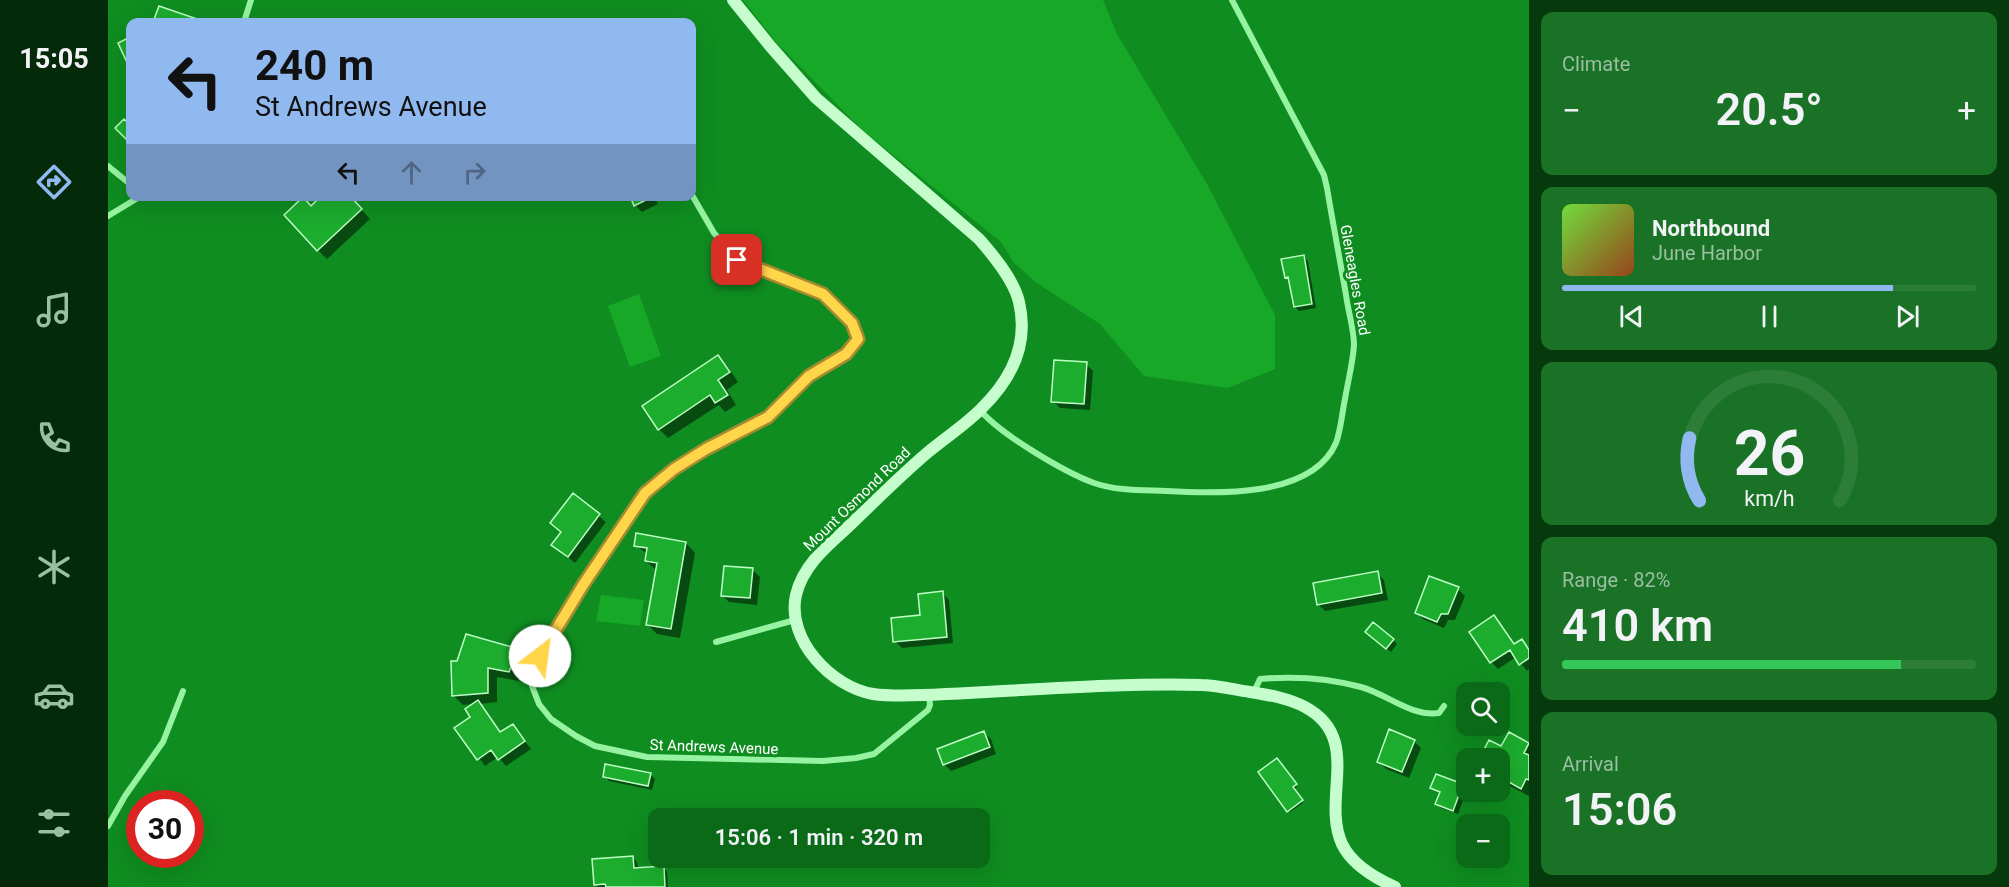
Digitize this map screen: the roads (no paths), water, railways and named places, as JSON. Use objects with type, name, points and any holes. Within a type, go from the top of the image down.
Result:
[{"type":"street","points":[[245,18],[251,0]]},
{"type":"street","name":"Mount Osmond Road","points":[[734,0],[816,99],[979,239],[996,258],[1019,301],[1021,335],[1018,354],[1011,371],[998,390],[980,410],[925,455],[823,550],[805,573],[797,592],[795,620]]},
{"type":"street","name":"Gleneagles Road","points":[[980,410],[999,428],[1045,457],[1079,476],[1113,488],[1216,493],[1255,491],[1309,472],[1322,462],[1332,449],[1340,426],[1354,345],[1327,188],[1324,175],[1232,0]]},
{"type":"street","points":[[108,166],[126,181]]},
{"type":"street","points":[[108,216],[133,201]]},
{"type":"street","name":"St Andrews Avenue","points":[[695,201],[714,233],[737,260],[823,294],[852,323],[858,339],[846,354],[809,376],[768,417],[706,449],[674,469],[645,493],[577,595],[534,667],[532,686],[538,704],[551,719],[595,746],[646,757],[824,761],[874,754],[928,710],[929,695]]},
{"type":"street","points":[[716,642],[795,620],[807,646],[824,668],[851,686],[874,694],[929,695],[1204,685],[1272,696],[1304,707],[1322,720],[1336,744],[1338,753],[1336,825],[1342,844],[1352,860],[1376,878],[1395,887]]},
{"type":"street","points":[[1254,693],[1260,679],[1317,678],[1362,687],[1427,715],[1439,713],[1444,706]]},
{"type":"street","points":[[108,826],[125,796],[163,742],[183,691]]}]
